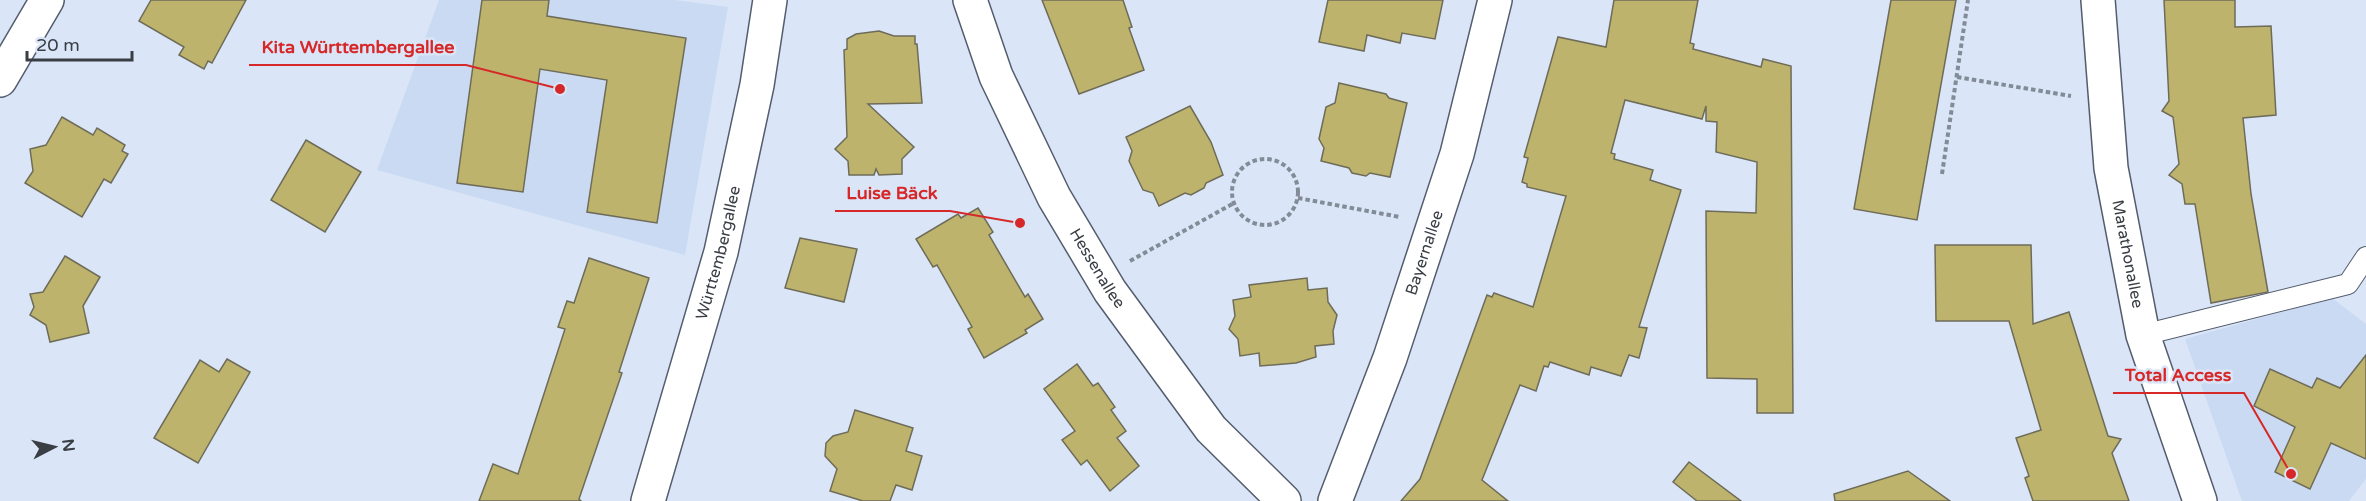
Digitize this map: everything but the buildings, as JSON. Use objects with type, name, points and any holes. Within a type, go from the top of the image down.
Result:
[{"type":"street","points":[[0,80],[47,0]]},
{"type":"street","name":"Württembergallee","points":[[648,501],[721,252],[757,85],[770,0]]},
{"type":"street","name":"Hessenallee","points":[[970,0],[996,76],[1054,197],[1110,291],[1211,429],[1284,501]]},
{"type":"street","name":"Bayernallee","points":[[1335,501],[1390,358],[1453,165],[1495,0]]},
{"type":"street","name":"Marathonallee","points":[[2098,0],[2111,168],[2143,335],[2200,501]]},
{"type":"lane","points":[[2143,335],[2348,284],[2366,257]]},
{"type":"path","points":[[1942,174],[1968,0]]},
{"type":"path","points":[[1957,77],[2072,96]]},
{"type":"path","points":[[1267,159],[1278,162],[1294,176],[1298,198],[1287,217],[1268,225],[1247,220],[1234,203],[1232,192],[1239,172],[1256,160],[1267,159]]},
{"type":"path","points":[[1298,198],[1401,217]]},
{"type":"path","points":[[1129,262],[1234,203]]},
{"type":"shaded area","points":[[439,0],[675,0],[728,7],[685,255],[377,170]]},
{"type":"shaded area","points":[[2332,298],[2366,324],[2366,479],[2349,501],[2242,501],[2185,339]]},
{"type":"place","name":"Kita Württembergallee","points":[[560,89]]},
{"type":"place","name":"Luise Bäck","points":[[1020,223]]},
{"type":"place","name":"Total Access","points":[[2291,474]]}]
